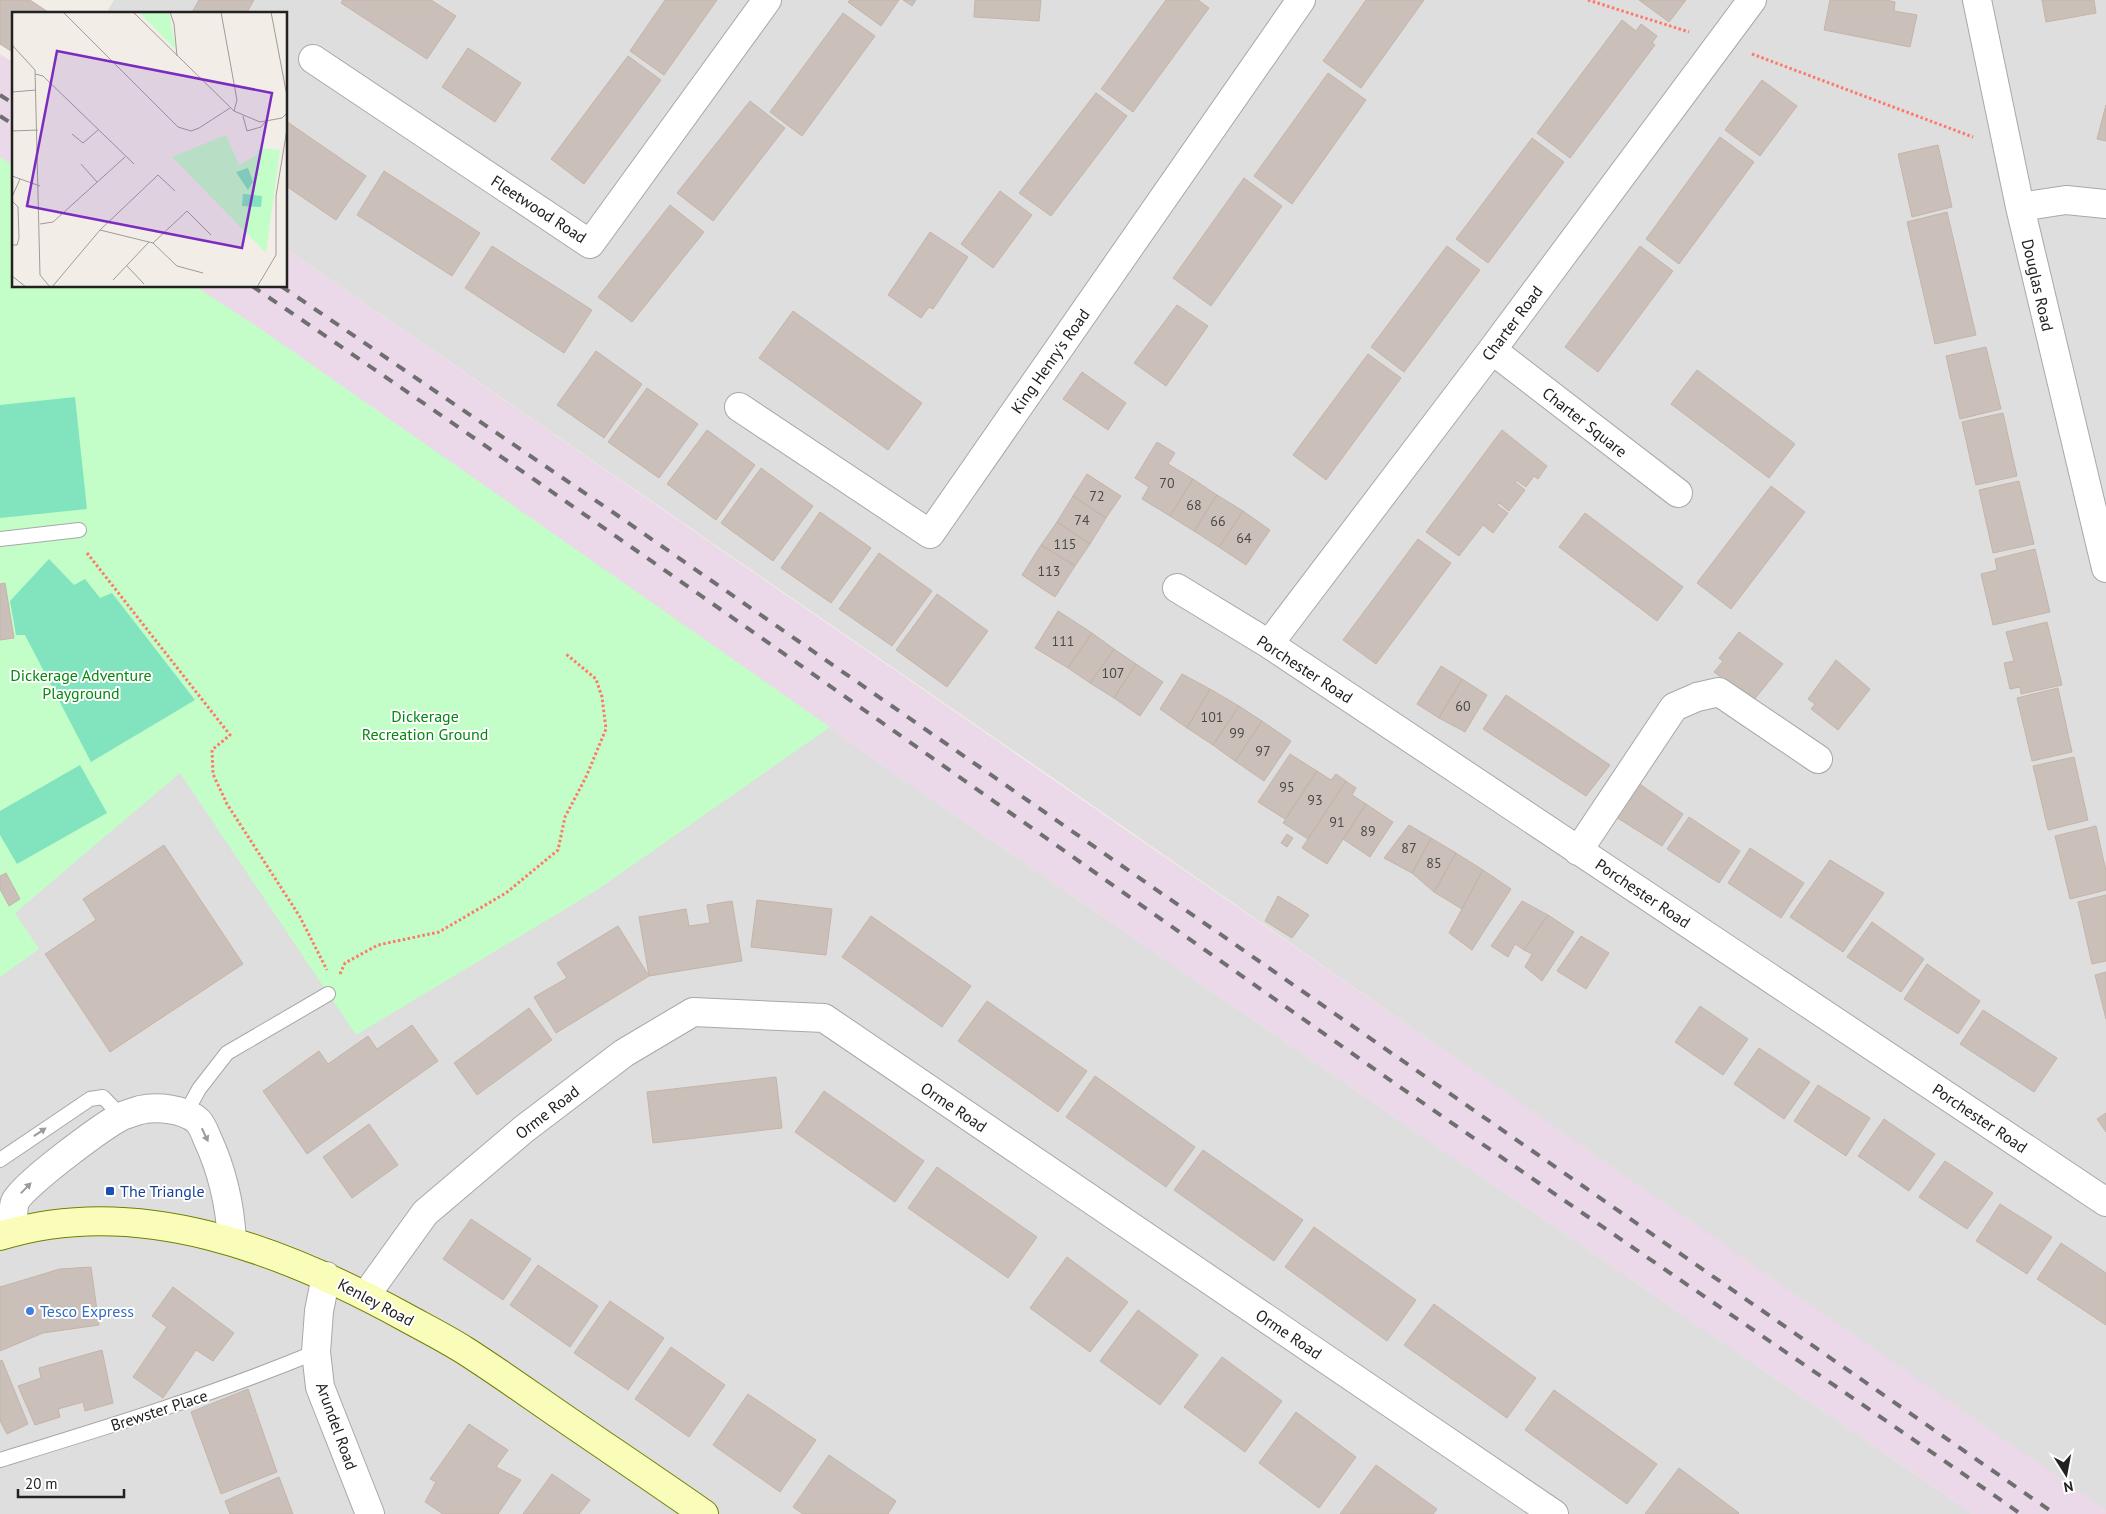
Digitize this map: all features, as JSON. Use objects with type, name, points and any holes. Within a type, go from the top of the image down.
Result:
[{"type":"street","name":"Fleetwood Road","points":[[313,59],[590,244],[767,0]]},
{"type":"street","name":"King Henry's Road","points":[[739,407],[930,534],[1302,0]]},
{"type":"street","name":"Charter Road","points":[[1269,644],[1492,350],[1752,0]]},
{"type":"street","name":"Douglas Road","points":[[1978,0],[2020,207],[2106,568]]},
{"type":"street","points":[[2020,207],[2066,200],[2106,204]]},
{"type":"street","name":"Charter Square","points":[[1492,350],[1678,494]]},
{"type":"street","name":"Porchester Road","points":[[1177,588],[1269,644],[2106,1202]]},
{"type":"street","points":[[1578,851],[1674,706],[1697,697],[1719,692],[1818,758]]},
{"type":"street","name":"Orme Road","points":[[366,1295],[425,1213],[524,1129],[624,1053],[693,1012],[824,1018],[1554,1514]]},
{"type":"street","points":[[7,1234],[15,1202],[22,1190],[38,1176],[121,1116],[142,1109],[186,1113],[200,1122],[215,1155],[224,1182],[230,1209],[232,1241]]},
{"type":"street","name":"Kenley Road","points":[[7,1234],[62,1224],[116,1222],[173,1227],[232,1241],[326,1276],[366,1295],[462,1349],[704,1514]]},
{"type":"street","name":"Arundel Road","points":[[326,1276],[319,1311],[316,1352],[320,1387],[370,1514]]},
{"type":"lane","points":[[0,539],[75,531]]},
{"type":"lane","points":[[186,1113],[199,1089],[227,1053],[332,990]]},
{"type":"lane","points":[[0,1160],[90,1098],[104,1097],[121,1116]]},
{"type":"lane","name":"Brewster Place","points":[[0,1460],[191,1400],[316,1352]]},
{"type":"path","points":[[1588,0],[1721,42],[2008,150]]},
{"type":"path","points":[[75,531],[230,735],[212,750],[213,774],[226,804],[300,917],[332,990]]},
{"type":"path","points":[[332,990],[345,962],[378,945],[439,932],[506,893],[558,850],[565,816],[586,777],[606,729],[602,697],[596,679],[566,654]]},
{"type":"shaded area","points":[[114,0],[2106,0],[2106,1511],[1079,796],[288,250],[288,12],[110,12],[108,10]]},
{"type":"shaded area","points":[[0,54],[12,62],[12,165],[0,157]]},
{"type":"shaded area","points":[[0,157],[12,165],[12,288],[198,288],[262,330],[898,776],[1973,1514],[0,1514]]},
{"type":"shaded area","points":[[288,250],[2050,1471],[2106,1511],[2106,1514],[1973,1514],[898,776],[262,330],[198,288],[288,288]]},
{"type":"green space","name":"Dickerage Recreation Ground","points":[[0,157],[12,165],[12,288],[198,288],[262,330],[830,727],[597,890],[356,1035],[180,773],[15,913],[39,949],[0,977]]},
{"type":"green space","points":[[75,397],[87,509],[0,518],[0,405]]},
{"type":"green space","name":"Dickerage Adventure Playground","points":[[49,559],[74,585],[85,579],[100,598],[112,593],[195,700],[91,762],[25,635],[16,635],[10,601]]},
{"type":"green space","points":[[80,765],[107,813],[17,864],[0,835],[0,811]]},
{"type":"building","points":[[0,0],[30,0],[48,12],[12,12],[12,52],[0,44]]},
{"type":"building","points":[[199,0],[254,0],[247,12],[192,12]]},
{"type":"building","points":[[343,0],[431,0],[456,16],[427,59],[341,3]]},
{"type":"building","points":[[665,0],[717,0],[664,75],[630,51]]},
{"type":"building","points":[[850,0],[899,0],[881,26],[848,2]]},
{"type":"building","points":[[903,0],[916,0],[912,6]]},
{"type":"building","points":[[975,0],[1041,0],[1039,21],[974,17]]},
{"type":"building","points":[[1166,0],[1198,0],[1209,8],[1133,112],[1101,89]]},
{"type":"building","points":[[1366,0],[1424,0],[1361,88],[1323,61]]},
{"type":"building","points":[[1639,0],[1686,0],[1669,22]]},
{"type":"building","points":[[1830,0],[1886,0],[1895,2],[1894,11],[1917,15],[1910,47],[1824,30]]},
{"type":"building","points":[[2042,0],[2094,0],[2096,13],[2046,22]]},
{"type":"building","points":[[843,13],[875,36],[802,136],[770,112]]},
{"type":"building","points":[[1622,20],[1636,31],[1641,24],[1657,36],[1652,43],[1655,45],[1570,158],[1537,133]]},
{"type":"building","points":[[468,48],[521,83],[495,122],[442,87]]},
{"type":"building","points":[[628,56],[661,80],[584,184],[551,159]]},
{"type":"building","points":[[1328,73],[1366,100],[1292,204],[1254,176]]},
{"type":"building","points":[[1762,80],[1797,106],[1760,156],[1725,130]]},
{"type":"building","points":[[1096,93],[1127,116],[1051,216],[1019,193]]},
{"type":"building","points":[[750,101],[785,128],[713,221],[677,193]]},
{"type":"building","points":[[2106,105],[2106,141],[2097,139]]},
{"type":"building","points":[[288,122],[366,176],[336,220],[288,187]]},
{"type":"building","points":[[1720,137],[1754,162],[1679,264],[1646,239]]},
{"type":"building","points":[[1532,138],[1564,162],[1488,263],[1456,239]]},
{"type":"building","points":[[1938,145],[1952,207],[1912,217],[1898,154]]},
{"type":"building","points":[[384,171],[480,233],[452,276],[357,215]]},
{"type":"building","points":[[1244,178],[1282,206],[1211,306],[1173,278]]},
{"type":"building","points":[[1000,191],[1032,215],[993,268],[961,244]]},
{"type":"building","points":[[670,205],[704,232],[632,322],[598,297]]},
{"type":"building","points":[[1947,212],[1976,335],[1935,344],[1907,222]]},
{"type":"building","points":[[930,232],[968,257],[933,309],[929,307],[921,318],[888,295]]},
{"type":"building","points":[[492,246],[592,310],[564,353],[465,288]]},
{"type":"building","points":[[1447,246],[1480,270],[1404,372],[1371,347]]},
{"type":"building","points":[[1640,246],[1673,271],[1598,372],[1565,347]]},
{"type":"building","points":[[1177,305],[1208,326],[1166,386],[1134,363]]},
{"type":"building","points":[[793,311],[922,403],[888,450],[759,358]]},
{"type":"building","points":[[1986,347],[2001,409],[1960,419],[1946,356]]},
{"type":"building","points":[[596,351],[642,384],[604,438],[557,405]]},
{"type":"building","points":[[1368,354],[1401,378],[1326,480],[1293,455]]},
{"type":"building","points":[[1697,370],[1795,444],[1769,478],[1671,404]]},
{"type":"building","points":[[1082,372],[1126,403],[1108,430],[1063,399]]},
{"type":"building","points":[[647,388],[698,424],[659,478],[608,442]]},
{"type":"building","points":[[2003,413],[2017,476],[1976,485],[1962,422]]},
{"type":"building","points":[[707,430],[755,465],[716,520],[667,484]]},
{"type":"building","points":[[1502,430],[1547,466],[1538,479],[1534,476],[1526,487],[1516,480],[1515,482],[1525,490],[1509,511],[1499,503],[1497,505],[1508,513],[1493,533],[1483,525],[1459,556],[1426,532]]},
{"type":"building","points":[[1157,442],[1175,453],[1168,464],[1193,479],[1170,516],[1142,499],[1149,487],[1135,478]]},
{"type":"building","points":[[761,468],[813,506],[773,561],[721,523]]},
{"type":"building","points":[[1087,474],[1121,496],[1106,518],[1073,496]]},
{"type":"building","points":[[1193,479],[1217,495],[1194,531],[1170,516]]},
{"type":"building","points":[[2019,481],[2034,544],[1993,553],[1979,490]]},
{"type":"building","points":[[1771,486],[1805,512],[1731,609],[1697,583]]},
{"type":"building","points":[[1217,495],[1243,511],[1219,547],[1194,531]]},
{"type":"building","points":[[1073,496],[1106,518],[1090,544],[1057,522]]},
{"type":"building","points":[[1243,511],[1270,530],[1246,565],[1219,547]]},
{"type":"building","points":[[820,512],[871,548],[831,603],[781,568]]},
{"type":"building","points":[[1585,513],[1683,587],[1657,621],[1559,547]]},
{"type":"building","points":[[1057,522],[1090,544],[1075,566],[1041,545]]},
{"type":"building","points":[[1418,539],[1451,563],[1376,664],[1343,640]]},
{"type":"building","points":[[1041,545],[1075,566],[1055,597],[1022,575]]},
{"type":"building","points":[[2035,549],[2050,612],[1993,625],[1981,574],[1997,570],[1995,559]]},
{"type":"building","points":[[879,553],[932,591],[892,646],[839,609]]},
{"type":"building","points":[[5,583],[14,638],[0,640],[0,584]]},
{"type":"building","points":[[937,594],[988,631],[947,687],[896,650]]},
{"type":"building","points":[[1058,611],[1092,633],[1068,668],[1035,648]]},
{"type":"building","points":[[2047,622],[2062,685],[2021,694],[2020,687],[2010,689],[2004,663],[2014,661],[2006,632]]},
{"type":"building","points":[[1739,632],[1783,664],[1753,701],[1714,672],[1723,661],[1719,658]]},
{"type":"building","points":[[1092,633],[1114,649],[1090,683],[1068,668]]},
{"type":"building","points":[[1114,649],[1136,664],[1114,698],[1090,683]]},
{"type":"building","points":[[1836,660],[1870,689],[1838,730],[1811,709],[1815,704],[1808,699]]},
{"type":"building","points":[[1136,664],[1163,682],[1140,716],[1114,698]]},
{"type":"building","points":[[1441,666],[1462,679],[1439,718],[1417,704]]},
{"type":"building","points":[[1182,674],[1210,689],[1187,728],[1160,709]]},
{"type":"building","points":[[1462,679],[1487,695],[1465,732],[1439,718]]},
{"type":"building","points":[[2058,688],[2072,752],[2032,761],[2017,698]]},
{"type":"building","points":[[1210,689],[1239,706],[1213,745],[1187,728]]},
{"type":"building","points":[[1506,695],[1610,765],[1586,796],[1483,729]]},
{"type":"building","points":[[1239,706],[1262,721],[1235,761],[1213,745]]},
{"type":"building","points":[[1262,721],[1291,741],[1264,781],[1235,761]]},
{"type":"building","points":[[1290,754],[1317,771],[1285,819],[1258,802]]},
{"type":"building","points":[[2074,757],[2088,820],[2048,830],[2033,766]]},
{"type":"building","points":[[1317,771],[1331,780],[1336,774],[1346,781],[1308,839],[1283,823]]},
{"type":"building","points":[[1631,778],[1683,814],[1662,846],[1608,812]]},
{"type":"building","points":[[1346,781],[1356,788],[1352,795],[1366,804],[1327,864],[1302,848]]},
{"type":"building","points":[[1366,804],[1393,822],[1370,857],[1343,839]]},
{"type":"building","points":[[1689,817],[1740,851],[1719,883],[1667,849]]},
{"type":"building","points":[[1409,825],[1431,838],[1412,873],[1384,858]]},
{"type":"building","points":[[2096,826],[2106,871],[2106,890],[2070,899],[2055,836]]},
{"type":"building","points":[[1287,834],[1293,838],[1287,847],[1281,843]]},
{"type":"building","points":[[1431,838],[1456,853],[1434,892],[1412,873]]},
{"type":"building","points":[[164,845],[243,964],[110,1052],[45,954],[96,920],[83,899]]},
{"type":"building","points":[[1750,848],[1804,883],[1781,918],[1728,883]]},
{"type":"building","points":[[1456,853],[1483,870],[1462,909],[1434,892]]},
{"type":"building","points":[[1830,860],[1884,893],[1843,952],[1790,917]]},
{"type":"building","points":[[1483,870],[1511,889],[1472,950],[1449,933]]},
{"type":"building","points":[[6,873],[20,899],[9,906],[0,889],[0,876]]},
{"type":"building","points":[[2106,895],[2106,961],[2092,964],[2078,902]]},
{"type":"building","points":[[1278,896],[1309,915],[1292,938],[1265,921]]},
{"type":"building","points":[[757,900],[832,909],[826,955],[751,947]]},
{"type":"building","points":[[732,901],[742,961],[649,976],[639,917],[686,909],[689,926],[710,923],[707,905]]},
{"type":"building","points":[[1522,901],[1548,915],[1524,950],[1515,944],[1508,957],[1491,946]]},
{"type":"building","points":[[1548,915],[1574,932],[1542,981],[1525,967],[1532,954],[1524,950]]},
{"type":"building","points":[[871,916],[971,986],[942,1027],[842,957]]},
{"type":"building","points":[[1872,922],[1924,959],[1901,992],[1847,957]]},
{"type":"building","points":[[618,926],[649,976],[556,1033],[534,997],[567,978],[557,963]]},
{"type":"building","points":[[1581,936],[1609,953],[1586,989],[1557,971]]},
{"type":"building","points":[[1927,964],[1980,1001],[1958,1034],[1904,999]]},
{"type":"building","points":[[2106,972],[2106,1019],[2095,975]]},
{"type":"building","points":[[987,1001],[1087,1071],[1058,1112],[958,1041]]},
{"type":"building","points":[[1700,1006],[1748,1039],[1723,1075],[1675,1042]]},
{"type":"building","points":[[529,1008],[552,1040],[477,1095],[454,1063]]},
{"type":"building","points":[[1983,1010],[2057,1058],[2034,1092],[1960,1044]]},
{"type":"building","points":[[412,1025],[438,1061],[307,1154],[263,1091],[319,1051],[328,1064],[368,1036],[377,1049]]},
{"type":"building","points":[[1759,1048],[1810,1082],[1784,1119],[1734,1084]]},
{"type":"building","points":[[1095,1076],[1195,1147],[1166,1187],[1066,1117]]},
{"type":"building","points":[[776,1077],[782,1128],[653,1143],[647,1092]]},
{"type":"building","points":[[1818,1085],[1870,1118],[1846,1156],[1794,1121]]},
{"type":"building","points":[[824,1091],[924,1161],[895,1202],[795,1132]]},
{"type":"building","points":[[2106,1113],[2106,1132],[2097,1119]]},
{"type":"building","points":[[1884,1119],[1935,1154],[1909,1191],[1858,1156]]},
{"type":"building","points":[[369,1124],[398,1165],[352,1198],[323,1157]]},
{"type":"building","points":[[1203,1150],[1303,1220],[1274,1261],[1174,1190]]},
{"type":"building","points":[[1945,1161],[1993,1193],[1967,1229],[1919,1197]]},
{"type":"building","points":[[937,1167],[1037,1237],[1008,1278],[908,1208]]},
{"type":"building","points":[[2000,1204],[2052,1237],[2027,1274],[1976,1241]]},
{"type":"building","points":[[471,1219],[531,1259],[503,1300],[443,1259]]},
{"type":"building","points":[[1314,1227],[1416,1300],[1387,1341],[1285,1267]]},
{"type":"building","points":[[2061,1243],[2106,1273],[2106,1325],[2037,1279]]},
{"type":"building","points":[[1067,1257],[1128,1302],[1090,1352],[1030,1308]]},
{"type":"building","points":[[538,1265],[598,1306],[570,1347],[510,1305]]},
{"type":"building","points":[[91,1267],[99,1325],[43,1333],[0,1351],[0,1287],[60,1269]]},
{"type":"building","points":[[173,1287],[234,1333],[213,1361],[196,1350],[163,1398],[133,1377],[167,1327],[152,1316]]},
{"type":"building","points":[[610,1301],[664,1338],[628,1390],[574,1353]]},
{"type":"building","points":[[1434,1304],[1536,1378],[1507,1418],[1404,1345]]},
{"type":"building","points":[[1138,1310],[1198,1355],[1160,1405],[1100,1361]]},
{"type":"building","points":[[671,1347],[725,1385],[689,1437],[635,1399]]},
{"type":"building","points":[[102,1350],[113,1403],[85,1411],[83,1402],[58,1409],[60,1417],[35,1425],[18,1386],[41,1378],[39,1368]]},
{"type":"building","points":[[1222,1357],[1282,1401],[1245,1452],[1184,1407]]},
{"type":"building","points":[[2,1360],[28,1424],[7,1434],[0,1421],[0,1361]]},
{"type":"building","points":[[248,1389],[277,1472],[221,1494],[191,1412]]},
{"type":"building","points":[[1554,1390],[1657,1464],[1627,1504],[1525,1430]]},
{"type":"building","points":[[748,1394],[816,1440],[780,1492],[713,1445]]},
{"type":"building","points":[[1296,1412],[1356,1457],[1319,1508],[1259,1463]]},
{"type":"building","points":[[469,1424],[508,1450],[496,1467],[521,1480],[498,1514],[443,1514],[425,1502],[436,1482],[430,1479]]},
{"type":"building","points":[[829,1455],[896,1501],[888,1514],[803,1514],[793,1507]]},
{"type":"building","points":[[1376,1465],[1437,1509],[1433,1514],[1340,1514]]},
{"type":"building","points":[[1679,1468],[1739,1513],[1645,1514]]},
{"type":"building","points":[[552,1474],[590,1500],[579,1514],[523,1514]]},
{"type":"building","points":[[279,1477],[293,1514],[230,1514],[225,1501]]},
{"type":"railway","points":[[0,95],[12,103]]},
{"type":"railway","points":[[0,116],[12,124]]},
{"type":"railway","points":[[255,288],[673,576],[1370,1066],[2021,1514]]},
{"type":"railway","points":[[284,288],[614,513],[2055,1514]]},
{"type":"place","name":"The Triangle","points":[[110,1191]]},
{"type":"place","name":"Tesco Express","points":[[30,1311]]}]
